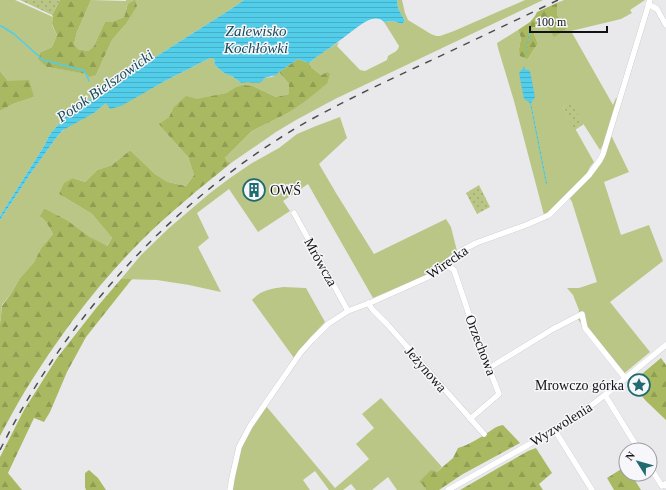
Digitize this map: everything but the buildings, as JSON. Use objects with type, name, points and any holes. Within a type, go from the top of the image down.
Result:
[{"type":"street","points":[[649,2],[656,9],[666,25]]},
{"type":"street","name":"Wirecka","points":[[230,490],[240,447],[255,417],[301,352],[328,324],[348,311],[428,277],[461,251],[476,243],[549,215],[589,175],[600,160],[649,2]]},
{"type":"street","name":"Mrówcza","points":[[294,213],[348,311]]},
{"type":"street","name":"Orzechowa","points":[[445,264],[454,270],[475,332],[499,394],[470,419]]},
{"type":"street","name":"Jeżynowa","points":[[368,303],[484,434]]},
{"type":"street","points":[[489,368],[553,329],[582,314],[585,328],[625,378]]},
{"type":"street","name":"Wyzwolenia","points":[[448,490],[585,410],[666,345]]},
{"type":"street","points":[[605,395],[634,442]]},
{"type":"street","points":[[554,429],[592,490]]},
{"type":"street","points":[[658,480],[662,486],[665,484],[666,486]]},
{"type":"green space","points":[[0,0],[15,0],[53,17],[52,25],[57,35],[52,47],[41,52],[47,67],[96,75],[112,40],[125,25],[128,4],[124,17],[113,23],[105,22],[94,46],[88,51],[78,49],[74,44],[77,32],[91,0],[244,0],[108,87],[64,118],[50,134],[0,216],[0,111],[13,104],[34,97],[8,81],[0,71]]},
{"type":"green space","points":[[20,0],[60,0],[52,15]]},
{"type":"green space","points":[[60,0],[91,0],[77,32],[74,44],[78,49],[88,51],[94,46],[105,22],[113,22],[124,17],[128,4],[135,0],[137,6],[125,25],[112,40],[96,75],[89,77],[87,74],[47,67],[38,59],[41,52],[52,47],[57,35],[52,24],[52,15]]},
{"type":"green space","points":[[397,0],[402,0],[408,20],[431,34],[440,36],[525,0],[543,0],[335,99],[276,132],[231,163],[227,161],[225,158],[252,131],[288,113],[327,84],[327,72],[321,75],[311,67],[309,63],[339,42],[337,46],[360,70],[365,71],[387,60],[388,56],[396,51],[399,46],[384,22],[393,21],[402,24],[405,21],[398,8]]},
{"type":"green space","points":[[564,0],[645,0],[630,10],[632,13],[621,19],[571,31],[613,105],[616,98],[618,99],[604,143],[600,150],[570,103],[563,107],[594,162],[587,173],[552,209],[544,215],[497,43],[518,30],[521,38],[519,49],[528,59],[538,44],[532,28],[545,23],[562,21],[557,15],[557,3]]},
{"type":"green space","points":[[557,3],[557,15],[562,21],[569,24],[565,30],[554,37],[545,23],[532,28],[538,44],[528,59],[520,56],[519,49],[521,38],[518,30],[530,22],[537,12]]},
{"type":"green space","points":[[210,58],[213,58],[215,61],[214,64],[220,70],[232,76],[241,83],[248,81],[256,83],[264,78],[272,77],[279,72],[289,84],[289,94],[276,97],[253,86],[234,88],[226,93],[173,108],[169,117],[160,124],[188,157],[194,175],[186,186],[168,182],[155,174],[130,150],[112,165],[97,170],[85,182],[73,178],[59,194],[92,214],[112,238],[106,247],[67,220],[44,208],[40,216],[46,222],[53,234],[41,248],[34,262],[20,278],[2,305],[0,324],[0,220],[56,138],[66,127],[94,113],[106,103],[145,92]]},
{"type":"green space","points":[[298,59],[309,63],[311,67],[321,75],[327,72],[330,74],[327,84],[288,113],[252,131],[225,158],[231,163],[173,211],[123,259],[64,332],[25,391],[0,436],[0,324],[2,306],[20,278],[34,262],[41,248],[53,234],[46,222],[40,216],[44,208],[67,220],[90,237],[107,246],[112,238],[92,214],[59,194],[64,183],[73,178],[85,182],[97,170],[112,165],[130,150],[155,174],[168,182],[186,186],[194,175],[188,157],[159,124],[169,117],[173,108],[186,96],[197,99],[226,93],[243,85],[253,86],[276,97],[289,94],[289,84],[279,72]]},
{"type":"green space","points":[[0,71],[8,81],[29,80],[34,97],[13,104],[0,111]]},
{"type":"green space","points":[[570,102],[584,124],[575,130],[563,107]]},
{"type":"green space","points":[[340,117],[347,138],[319,164],[374,254],[446,219],[451,227],[457,251],[431,273],[373,298],[308,184],[283,201],[290,211],[258,232],[229,189],[197,213],[209,238],[198,247],[221,292],[157,280],[121,279],[141,255],[169,228],[230,178],[252,163],[279,148],[297,134]]},
{"type":"green space","points":[[611,137],[629,172],[604,182],[621,235],[649,225],[663,261],[610,302],[650,352],[621,376],[577,318],[579,310],[573,295],[567,288],[579,288],[597,282],[572,202],[569,197],[592,175]]},
{"type":"green space","points":[[479,185],[490,207],[477,214],[466,193]]},
{"type":"green space","points":[[121,279],[132,279],[86,337],[67,372],[50,412],[44,422],[34,418],[8,473],[22,490],[0,490],[0,457],[24,410],[57,358]]},
{"type":"green space","points":[[283,287],[306,288],[325,322],[294,358],[252,300],[262,292]]},
{"type":"green space","points":[[661,358],[666,365],[666,420],[646,401],[631,383]]},
{"type":"green space","points":[[381,398],[442,467],[437,472],[420,482],[426,490],[397,490],[388,477],[372,490],[356,490],[351,484],[343,490],[329,490],[315,471],[303,480],[310,490],[232,490],[241,447],[266,406],[335,488],[369,459],[356,444],[374,428],[362,414]]},
{"type":"green space","points":[[503,425],[520,443],[463,474],[439,490],[426,490],[419,482],[431,470],[437,472],[453,458],[458,448],[473,442],[497,427]]},
{"type":"green space","points":[[536,448],[552,473],[539,484],[543,490],[460,490],[528,451]]},
{"type":"green space","points":[[89,470],[98,478],[106,490],[86,490],[85,473]]},
{"type":"green space","points":[[618,471],[618,482],[636,482],[641,490],[614,490],[607,478]]},
{"type":"water","name":"Zalewisko Kochłówki","points":[[244,0],[397,0],[398,8],[405,21],[402,24],[393,21],[384,22],[378,19],[369,20],[309,63],[298,59],[276,75],[264,78],[262,82],[241,83],[232,76],[220,70],[214,64],[215,61],[213,58],[210,58],[121,106],[110,109],[106,103],[94,113],[63,130],[31,173],[0,220],[0,216],[50,134],[64,118],[108,87]]},
{"type":"water","points":[[529,31],[530,31],[525,62]]},
{"type":"water","points":[[524,66],[525,69],[530,71],[535,97],[531,103],[547,184],[530,103],[524,99],[519,73]]},
{"type":"waterway","name":"Potok Bielszowicki","points":[[0,26],[14,34],[43,60],[85,71],[89,81]]},
{"type":"railway","points":[[0,450],[26,401],[56,355],[89,310],[125,268],[163,229],[205,192],[249,159],[296,128],[323,113],[351,98],[558,0]]},
{"type":"place","name":"OWŚ","points":[[254,190]]},
{"type":"place","name":"Mrowczo górka","points":[[639,385]]}]
